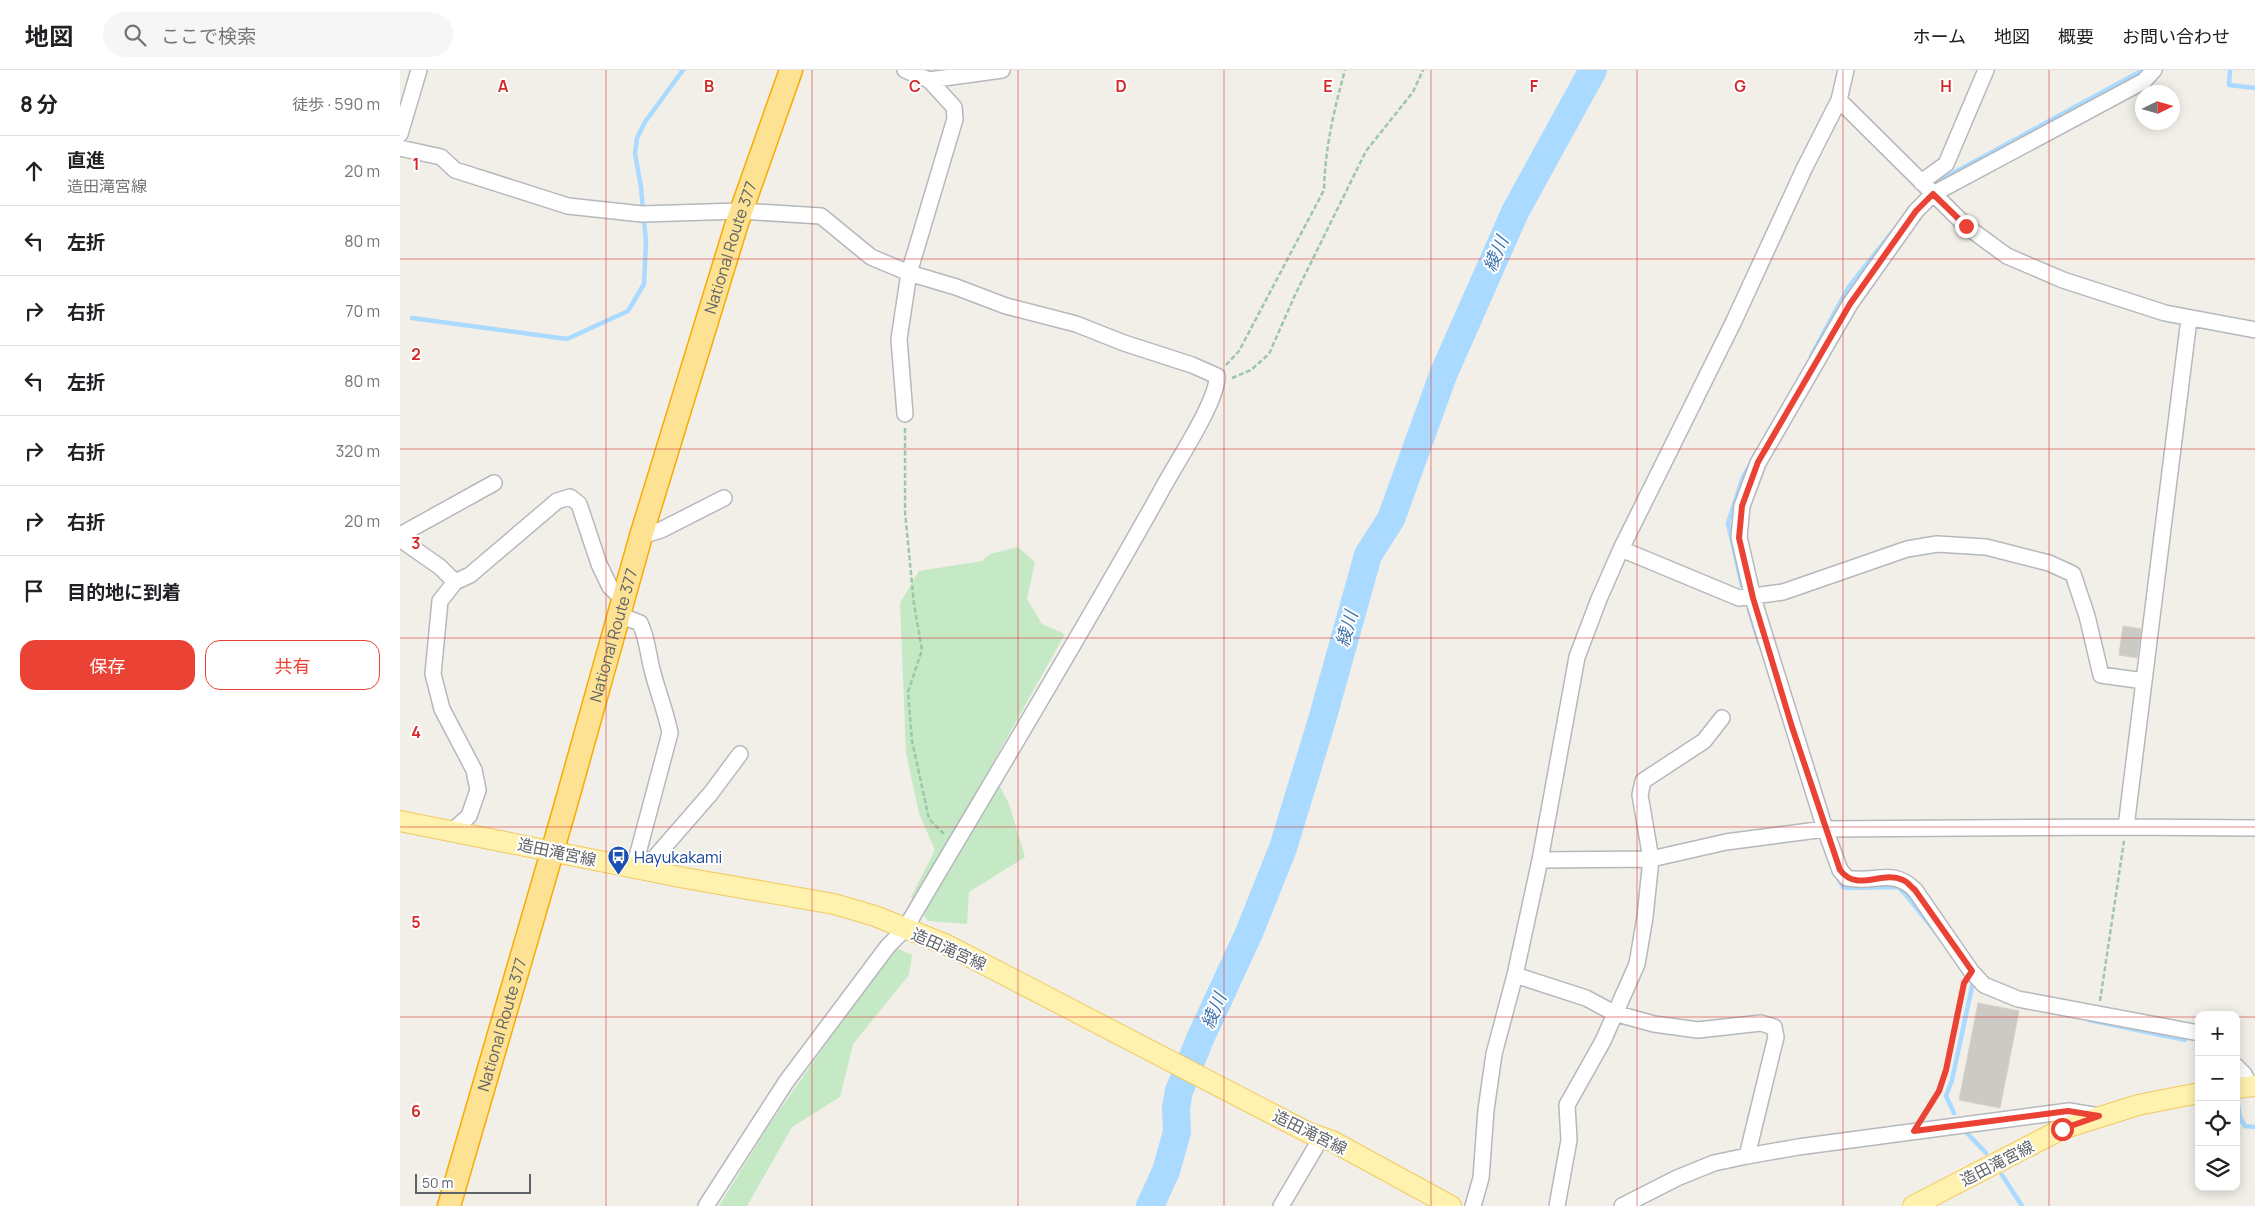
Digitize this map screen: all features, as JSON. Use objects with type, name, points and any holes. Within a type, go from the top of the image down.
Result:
[{"type":"highway","name":"National Route 377","points":[[449,1206],[641,536],[740,211],[791,70]]},
{"type":"main road","name":"造田滝宮線","points":[[400,821],[639,869],[834,904],[875,916],[947,945],[1451,1206]]},
{"type":"main road","name":"造田滝宮線","points":[[1913,1206],[2062,1129],[2138,1105],[2195,1094]]},
{"type":"street","points":[[400,134],[419,70]]},
{"type":"street","points":[[905,70],[929,80],[954,107],[955,119],[909,273],[899,339],[906,414]]},
{"type":"street","points":[[929,80],[1002,70]]},
{"type":"street","points":[[1473,1206],[1481,1178],[1486,1110],[1494,1054],[1515,975],[1540,860],[1577,657],[1598,598],[1621,549],[1733,323],[1839,100],[1846,70]]},
{"type":"street","points":[[1921,182],[1946,164],[1986,70]]},
{"type":"street","points":[[2154,70],[2144,81],[1933,194],[1916,211],[1850,304],[1758,462],[1742,506],[1739,538],[1753,598],[1825,829],[1840,870],[1847,878],[1858,880],[1896,877],[1906,880],[1984,985],[2018,999],[2104,1017],[2195,1032]]},
{"type":"street","points":[[1839,100],[1966,226],[2007,256],[2063,280],[2165,313],[2255,330]]},
{"type":"street","points":[[400,148],[441,157],[455,170],[568,206],[646,214],[740,211],[821,216],[871,257],[909,273],[956,287],[1006,306],[1076,324],[1124,343],[1192,365],[1217,380],[1152,508],[906,929],[888,946],[786,1082],[706,1206]]},
{"type":"street","points":[[2126,827],[2189,319]]},
{"type":"street","points":[[455,582],[440,567],[400,537],[494,484]]},
{"type":"street","points":[[452,831],[469,816],[478,790],[474,770],[442,709],[433,674],[440,601],[455,582],[470,575],[557,500],[570,498],[580,504],[599,564],[621,607],[640,624],[647,638],[653,673],[667,714],[670,733],[639,869]]},
{"type":"street","points":[[641,536],[662,530],[724,498]]},
{"type":"street","points":[[1621,549],[1727,594],[1739,598],[1753,598],[1784,592],[1907,549],[1937,544],[1986,547],[2049,563],[2073,574],[2087,616],[2101,675],[2144,681]]},
{"type":"street","points":[[1557,1206],[1569,1140],[1566,1105],[1603,1041],[1636,964],[1645,917],[1651,859],[1640,796],[1643,781],[1704,741],[1722,718]]},
{"type":"street","points":[[639,869],[711,793],[740,754]]},
{"type":"street","points":[[1540,860],[1651,859],[1726,842],[1825,829],[2255,828]]},
{"type":"street","points":[[1515,975],[1586,998],[1614,1013],[1654,1024],[1698,1030],[1761,1023],[1774,1028],[1776,1036],[1748,1156]]},
{"type":"street","points":[[2240,1070],[2244,1074],[2247,1087]]},
{"type":"street","points":[[1622,1206],[1677,1178],[1705,1167],[1748,1156],[1914,1131],[2068,1111],[2099,1116]]},
{"type":"street","points":[[1281,1206],[1320,1137]]},
{"type":"path","points":[[1217,380],[1239,351],[1324,190],[1325,162],[1334,110],[1345,70]]},
{"type":"path","points":[[1217,380],[1251,370],[1269,354],[1294,295],[1366,150],[1414,92],[1423,70]]},
{"type":"path","points":[[906,414],[906,512],[914,604],[922,650],[908,692],[912,741],[929,819],[954,845]]},
{"type":"path","points":[[2104,1017],[2100,1000],[2126,827]]},
{"type":"path","points":[[1914,1131],[1939,1091],[1946,1070],[1964,983],[1972,971]]},
{"type":"green space","points":[[1018,547],[1035,562],[1027,599],[1042,624],[1065,634],[990,768],[1009,804],[1025,857],[969,892],[967,924],[928,921],[911,897],[935,850],[919,813],[906,753],[900,603],[919,571],[982,561],[990,554]]},
{"type":"green space","points":[[894,947],[912,955],[909,975],[853,1044],[840,1097],[792,1127],[747,1206],[719,1206],[767,1128]]},
{"type":"building","points":[[2123,626],[2141,629],[2137,658],[2119,655]]},
{"type":"building","points":[[1978,1003],[2019,1011],[2000,1108],[1959,1100]]},
{"type":"waterway","points":[[412,318],[567,339],[628,311],[644,284],[646,242],[641,187],[635,154],[637,138],[645,122],[683,70]]},
{"type":"waterway","name":"綾川","points":[[1150,1206],[1166,1171],[1177,1132],[1176,1108],[1179,1091],[1200,1039],[1249,933],[1283,848],[1322,720],[1368,555],[1391,519],[1443,375],[1515,212],[1593,70]]},
{"type":"waterway","points":[[1935,183],[2143,70]]},
{"type":"waterway","points":[[2230,70],[2229,85],[2255,88]]},
{"type":"waterway","points":[[1811,356],[1848,288],[1893,231]]},
{"type":"waterway","points":[[1742,586],[1728,523],[1743,477],[1751,463]]},
{"type":"waterway","points":[[1749,610],[1759,642]]},
{"type":"waterway","points":[[1838,878],[1843,887],[1848,888],[1898,887],[1938,935]]},
{"type":"waterway","points":[[1954,1113],[1946,1096],[1952,1080],[1973,982]]},
{"type":"waterway","points":[[2089,1020],[2185,1040]]},
{"type":"waterway","points":[[2240,1118],[2245,1126],[2255,1127]]},
{"type":"waterway","points":[[1965,1131],[1986,1153]]},
{"type":"waterway","points":[[2002,1175],[2022,1206]]},
{"type":"place","name":"Hayukakami","points":[[618,876]]},
{"type":"route","points":[[1966,226],[1933,194],[1916,211],[1850,304],[1758,462],[1742,506],[1739,538],[1753,598],[1792,727],[1840,870],[1847,878],[1858,880],[1896,877],[1906,880],[1972,971],[1964,983],[1946,1070],[1939,1091],[1914,1131],[2068,1111],[2084,1112],[2099,1116],[2062,1129]]}]
